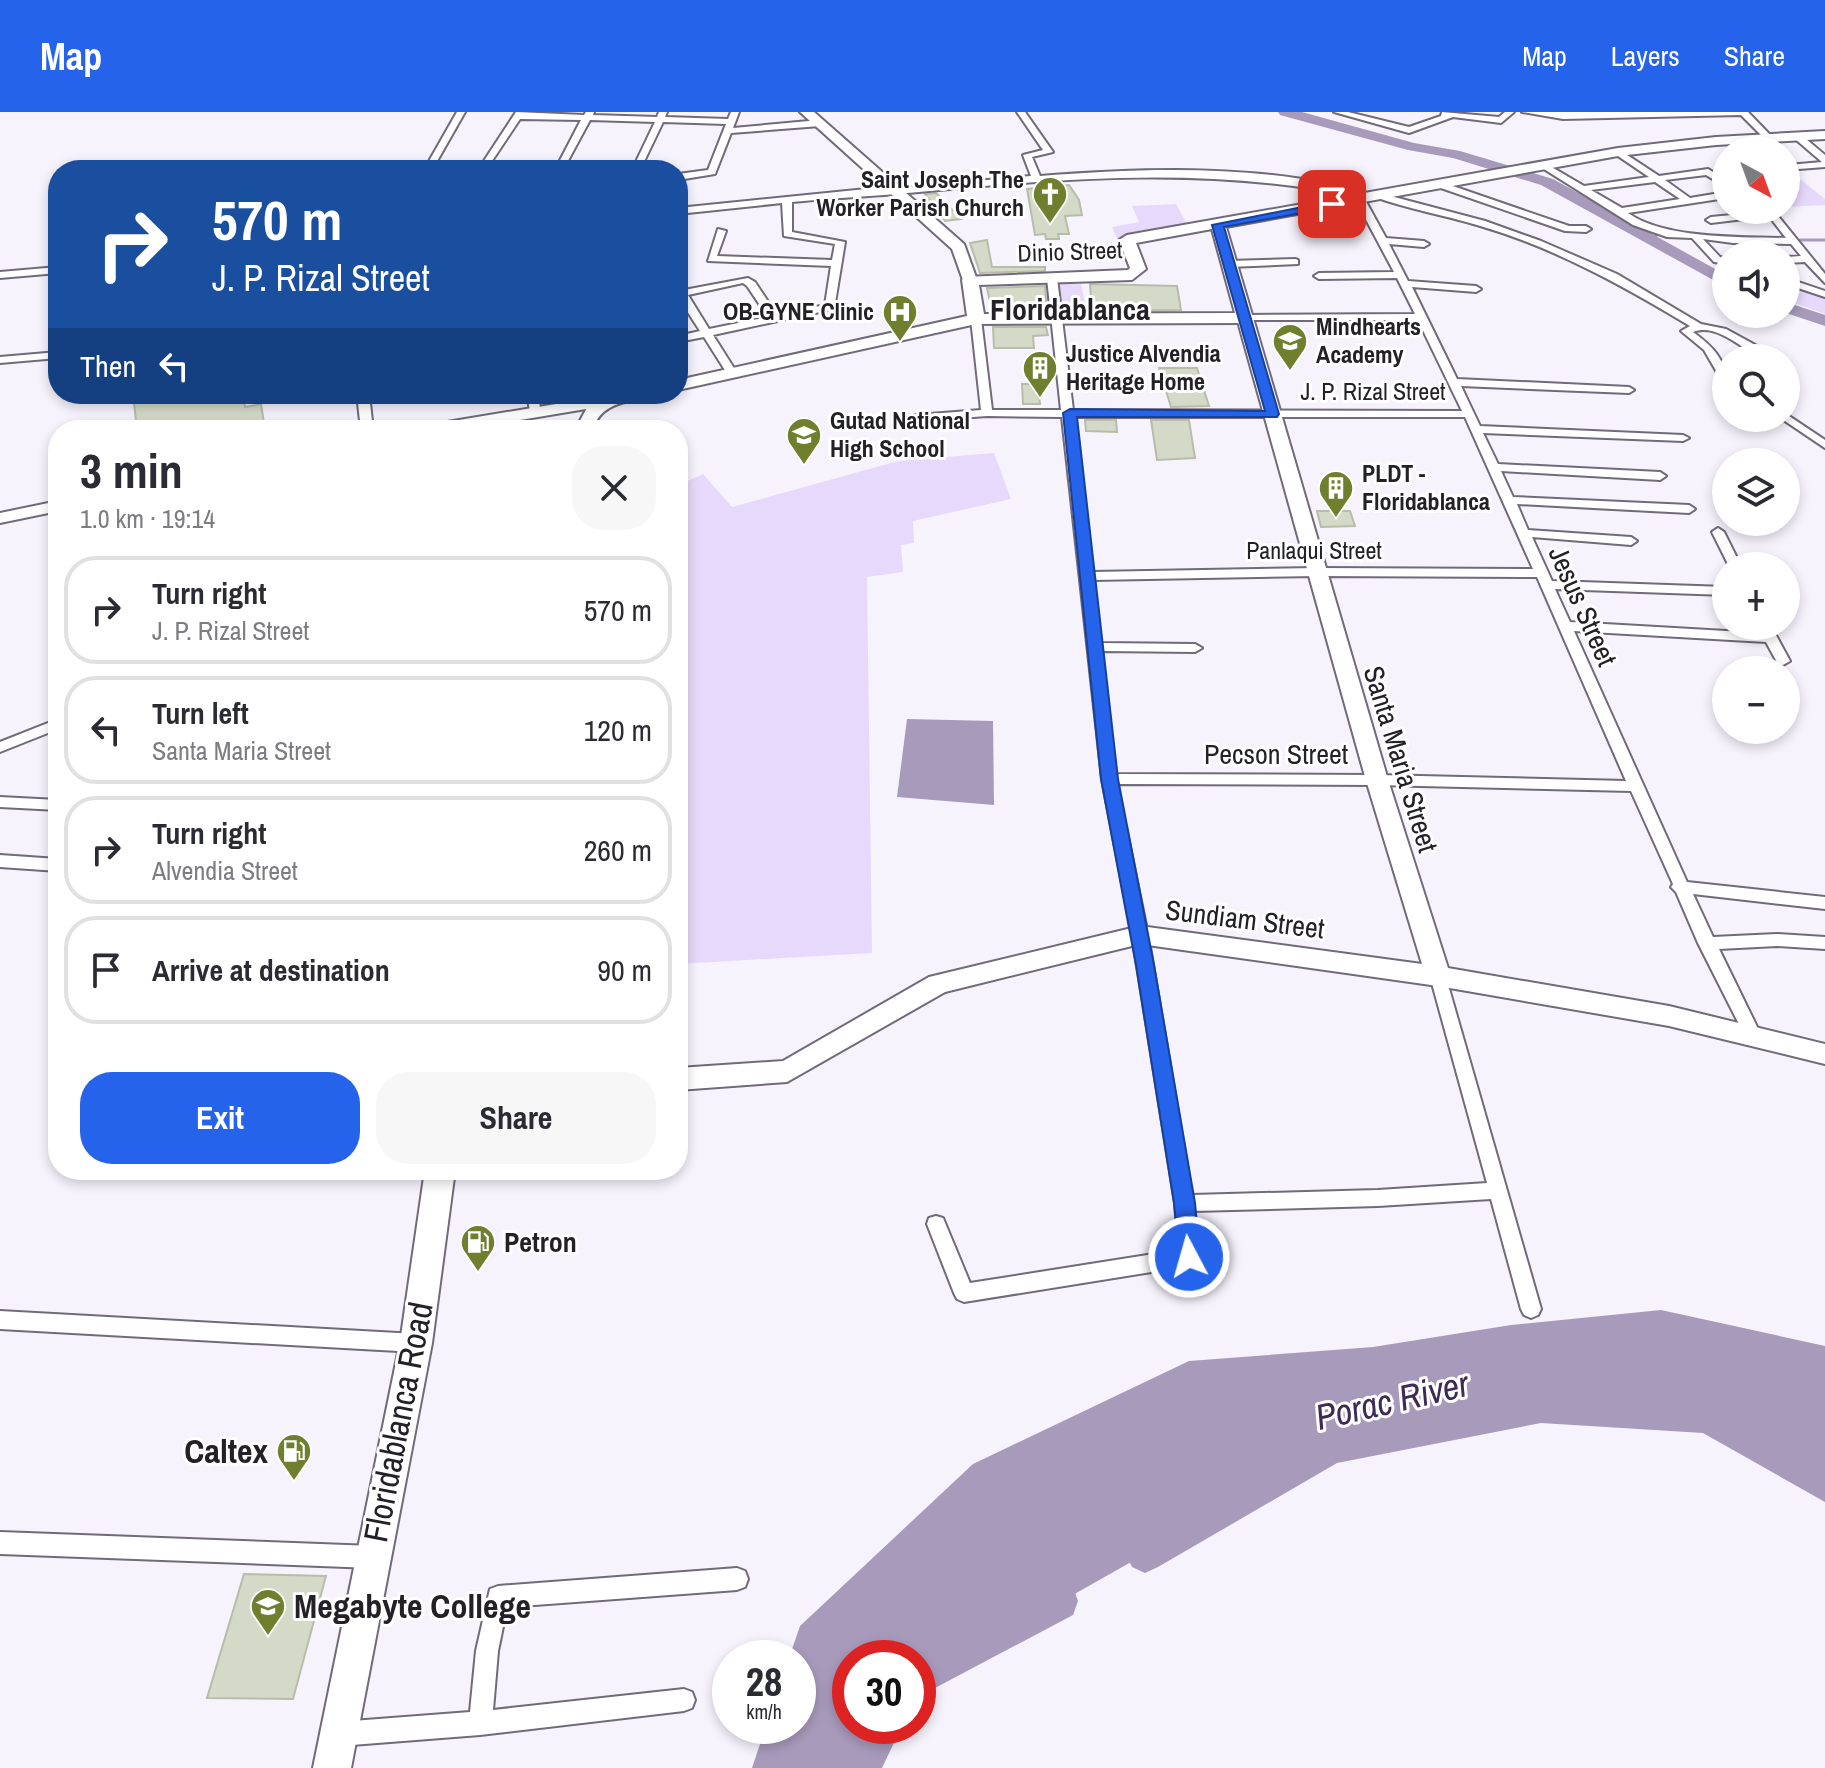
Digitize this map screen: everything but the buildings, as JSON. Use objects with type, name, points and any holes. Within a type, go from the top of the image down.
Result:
[{"type":"main road","points":[[1797,136],[1825,135]]},
{"type":"main road","points":[[1218,225],[1536,165],[1615,152],[1712,143]]},
{"type":"main road","name":"Dinio Street","points":[[970,280],[1136,273],[1138,269],[1127,240],[1218,225]]},
{"type":"main road","name":"Santa Maria Street","points":[[1218,225],[1245,318]]},
{"type":"main road","points":[[970,280],[976,319]]},
{"type":"main road","points":[[688,383],[976,319],[1245,318]]},
{"type":"main road","points":[[588,420],[591,410],[602,404]]},
{"type":"main road","name":"Floridablanca Road","points":[[332,1768],[416,1343],[439,1180]]},
{"type":"street","points":[[434,160],[461,112]]},
{"type":"street","points":[[806,112],[959,247],[970,280]]},
{"type":"street","points":[[1021,112],[1049,152],[1027,155],[1036,178]]},
{"type":"street","points":[[1338,112],[1409,130],[1459,115]]},
{"type":"street","points":[[1436,112],[1501,120],[1506,119],[1510,112]]},
{"type":"street","points":[[1526,112],[1563,116],[1742,112],[1767,136]]},
{"type":"street","points":[[488,160],[518,114],[820,123]]},
{"type":"street","points":[[564,160],[588,116]]},
{"type":"street","points":[[641,160],[662,116]]},
{"type":"street","points":[[688,176],[712,172],[732,122]]},
{"type":"street","points":[[1800,139],[1825,162]]},
{"type":"street","points":[[1615,152],[1686,201]]},
{"type":"street","points":[[1800,166],[1825,162]]},
{"type":"street","points":[[1536,165],[1636,223],[1667,234],[1793,240]]},
{"type":"street","points":[[688,210],[1036,178],[1141,172],[1238,176],[1378,196],[1482,223],[1587,265],[1645,293],[1698,326],[1722,331],[1747,344]]},
{"type":"street","points":[[1581,189],[1708,172],[1712,175]]},
{"type":"street","points":[[1441,185],[1572,240],[1587,265]]},
{"type":"street","name":"Jesus Street","points":[[1378,196],[1383,241],[1471,414],[1679,887],[1753,1035]]},
{"type":"street","points":[[1620,211],[1712,197]]},
{"type":"street","points":[[688,337],[830,307],[840,242],[787,234],[787,200]]},
{"type":"street","points":[[1732,238],[1711,220],[1771,213],[1793,240]]},
{"type":"street","points":[[1572,240],[1586,229]]},
{"type":"street","points":[[721,231],[711,259],[836,263]]},
{"type":"street","points":[[1695,236],[1712,255]]},
{"type":"street","points":[[1383,241],[1424,244]]},
{"type":"street","points":[[1800,250],[1825,280]]},
{"type":"street","points":[[1800,259],[1807,259]]},
{"type":"street","points":[[1229,264],[1295,262]]},
{"type":"street","points":[[0,275],[48,271]]},
{"type":"street","points":[[1319,276],[1403,280],[1476,289]]},
{"type":"street","points":[[936,1224],[964,1293],[1189,1257],[1184,1203],[1140,935],[1109,779],[1070,413],[1052,278]]},
{"type":"street","points":[[688,290],[744,280],[751,284],[775,319]]},
{"type":"street","points":[[1800,286],[1825,294]]},
{"type":"street","points":[[688,307],[732,373]]},
{"type":"street","points":[[1245,318],[1423,317]]},
{"type":"street","name":"Santa Maria Street","points":[[1245,318],[1377,780],[1438,976],[1531,1309]]},
{"type":"street","points":[[976,319],[987,413]]},
{"type":"street","points":[[1698,326],[1686,331],[1712,355]]},
{"type":"street","points":[[0,360],[48,356]]},
{"type":"street","points":[[1454,382],[1629,390]]},
{"type":"street","points":[[466,420],[526,404]]},
{"type":"street","name":"J. P. Rizal Street","points":[[904,419],[987,413],[1471,414]]},
{"type":"street","points":[[1800,427],[1825,445]]},
{"type":"street","points":[[1477,429],[1683,438]]},
{"type":"street","points":[[1494,467],[1660,476]]},
{"type":"street","points":[[1508,500],[1689,509]]},
{"type":"street","points":[[0,518],[48,508]]},
{"type":"street","points":[[1522,533],[1631,541]]},
{"type":"street","name":"Panlaqui Street","points":[[1088,576],[1317,572],[1543,579],[1712,590]]},
{"type":"street","points":[[1563,626],[1712,630]]},
{"type":"street","points":[[1095,647],[1195,648]]},
{"type":"street","points":[[0,747],[48,728]]},
{"type":"street","name":"Pecson Street","points":[[1109,779],[1377,780],[1634,786]]},
{"type":"street","points":[[0,802],[48,804]]},
{"type":"street","points":[[0,861],[48,864]]},
{"type":"street","points":[[1679,887],[1825,903]]},
{"type":"street","name":"Sundiam Street","points":[[688,1078],[787,1071],[938,984],[1140,935],[1438,976],[1669,1016],[1825,1054]]},
{"type":"street","points":[[1706,943],[1825,943]]},
{"type":"street","points":[[1184,1203],[1378,1198],[1499,1190]]},
{"type":"street","points":[[0,1320],[416,1343]]},
{"type":"street","points":[[0,1543],[373,1557]]},
{"type":"street","points":[[480,1723],[487,1651],[498,1597],[737,1579]]},
{"type":"street","points":[[338,1734],[480,1723],[684,1700]]},
{"type":"shaded area","points":[[1800,179],[1825,199],[1825,205],[1800,206]]},
{"type":"shaded area","points":[[1176,204],[1189,228],[1117,238],[1112,227],[1139,222],[1132,206]]},
{"type":"shaded area","points":[[1052,284],[1081,284],[1087,313],[1057,314]]},
{"type":"shaded area","points":[[1800,287],[1825,296],[1825,314],[1800,305]]},
{"type":"shaded area","points":[[994,453],[1011,499],[913,521],[914,543],[901,545],[903,572],[867,577],[872,953],[688,963],[688,481],[703,474],[732,507],[898,461]]},
{"type":"water","points":[[907,719],[993,721],[994,805],[897,797]]},
{"type":"water","points":[[1661,1310],[1825,1346],[1825,1479],[1761,1435],[1652,1397],[1448,1413],[1284,1459],[1170,1540],[1071,1596],[936,1664],[936,1640],[832,1640],[832,1744],[864,1744],[855,1768],[752,1768],[760,1744],[816,1744],[816,1640],[795,1640],[800,1626],[973,1464],[1189,1361],[1373,1347],[1511,1325]]},
{"type":"waterway","points":[[1285,112],[1413,147],[1455,154],[1547,182],[1712,274]]},
{"type":"waterway","points":[[1649,238],[1656,236]]},
{"type":"waterway","points":[[1800,240],[1825,240]]},
{"type":"waterway","points":[[1800,312],[1825,321]]},
{"type":"waterway","name":"Porac River","points":[[1145,1554],[1331,1446],[1541,1406],[1707,1416],[1825,1484]]},
{"type":"waterway","name":"Porac River","points":[[936,1667],[1059,1601]]},
{"type":"waterway","name":"Porac River","points":[[860,1768],[873,1744]]},
{"type":"place","name":"Saint Joseph The Worker Parish Church","points":[[1050,225]]},
{"type":"place","name":"OB-GYNE Clinic","points":[[900,343]]},
{"type":"place","name":"Mindhearts Academy","points":[[1290,372]]},
{"type":"place","name":"Justice Alvendia Heritage Home","points":[[1040,399]]},
{"type":"place","name":"Gutad National High School","points":[[804,466]]},
{"type":"place","name":"PLDT - Floridablanca","points":[[1336,519]]},
{"type":"place","name":"Petron","points":[[478,1273]]},
{"type":"place","name":"Caltex","points":[[294,1482]]},
{"type":"place","name":"Megabyte College","points":[[268,1637]]},
{"type":"district","name":"Floridablanca","points":[[1070,310]]},
{"type":"route","points":[[1189,1257],[1184,1203],[1140,935],[1109,779],[1070,413],[1273,414],[1218,225],[1332,204]]}]
